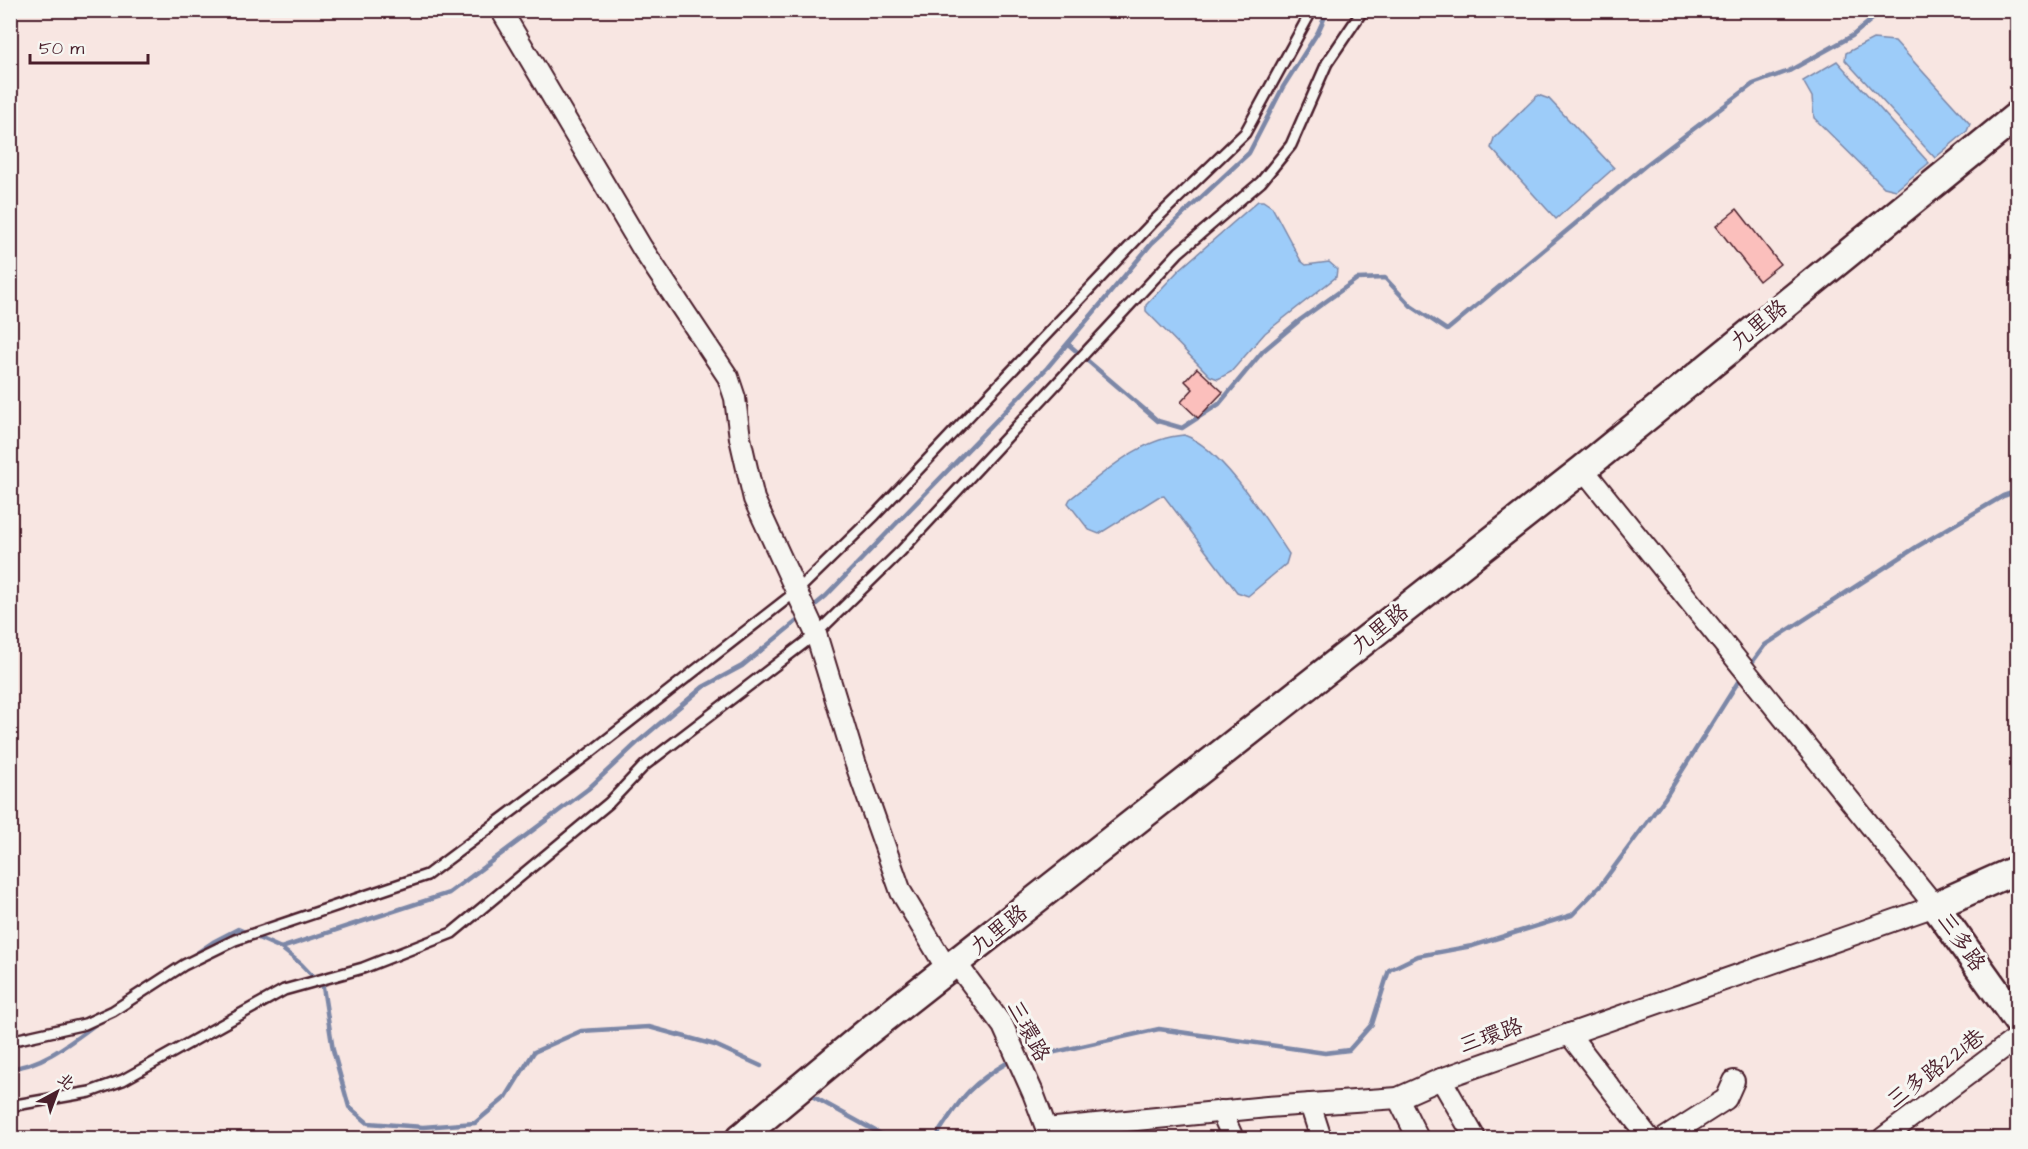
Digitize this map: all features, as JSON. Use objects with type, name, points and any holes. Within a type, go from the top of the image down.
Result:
[{"type":"street","name":"三環路","points":[[501,10],[648,258],[728,377],[735,398],[740,438],[754,499],[816,634],[852,753],[901,892],[951,966],[1003,1026],[1033,1093],[1048,1134],[1221,1111],[1398,1098],[1441,1079],[1935,906]]},
{"type":"street","name":"九里路","points":[[740,1138],[951,966],[1583,469],[2018,115]]},
{"type":"street","points":[[1583,469],[1935,906]]},
{"type":"street","name":"三多路","points":[[2018,869],[1935,906],[2018,1022]]},
{"type":"street","points":[[1569,1034],[1649,1138]]},
{"type":"street","name":"三多路221巷","points":[[1883,1138],[2018,1037]]},
{"type":"street","points":[[1441,1079],[1475,1138]]},
{"type":"street","points":[[1665,1138],[1726,1099],[1734,1081]]},
{"type":"street","points":[[1398,1098],[1418,1138]]},
{"type":"street","points":[[1310,1104],[1321,1138]]},
{"type":"street","points":[[1221,1111],[1233,1138]]},
{"type":"lane","points":[[10,1041],[85,1024],[112,1011],[184,965],[235,940],[427,875],[797,591],[875,515],[1154,221],[1245,133],[1312,10]]},
{"type":"lane","points":[[10,1106],[90,1092],[123,1080],[284,990],[363,968],[452,933],[609,803],[645,765],[816,634],[902,551],[1179,252],[1261,182],[1291,145],[1327,63],[1363,10]]},
{"type":"water","points":[[1873,39],[1895,41],[1970,124],[1967,131],[1935,158],[1845,60],[1846,53]]},
{"type":"water","points":[[1837,61],[1929,163],[1896,190],[1884,187],[1814,118],[1812,97],[1803,81]]},
{"type":"water","points":[[1538,95],[1549,99],[1614,168],[1556,219],[1491,148],[1494,138]]},
{"type":"water","points":[[1258,201],[1263,201],[1272,207],[1301,261],[1306,265],[1329,262],[1337,269],[1336,277],[1265,333],[1231,372],[1218,379],[1210,376],[1146,311],[1146,305],[1179,270]]},
{"type":"water","points":[[1184,435],[1199,442],[1228,470],[1256,505],[1289,554],[1286,564],[1248,596],[1237,592],[1164,496],[1158,497],[1099,534],[1089,530],[1068,503],[1070,499],[1109,469],[1137,450],[1152,443]]},
{"type":"building","points":[[1737,209],[1780,264],[1759,281],[1716,226]]},
{"type":"building","points":[[1197,368],[1223,392],[1198,418],[1181,402],[1193,389],[1185,381]]},
{"type":"waterway","points":[[809,610],[826,596],[1047,368],[1152,243],[1249,153],[1283,87],[1318,32],[1328,10]]},
{"type":"waterway","points":[[1068,344],[1158,421],[1182,428],[1219,404],[1263,351],[1300,320],[1357,279],[1385,278],[1411,306],[1447,330],[1646,165],[1753,84],[1789,71],[1852,36],[1883,10]]},
{"type":"waterway","points":[[1748,668],[1765,645],[1918,546],[2003,496],[2018,491]]},
{"type":"waterway","points":[[281,948],[449,893],[588,789],[639,741],[703,687],[742,666],[803,616]]},
{"type":"waterway","points":[[1046,1054],[1159,1029],[1325,1053],[1349,1050],[1372,1024],[1389,970],[1418,956],[1472,946],[1572,915],[1600,886],[1665,798],[1743,674]]},
{"type":"waterway","points":[[188,959],[238,929],[281,948],[301,964],[323,987],[333,1050],[349,1107],[368,1123],[423,1127],[475,1123],[506,1097],[534,1052],[581,1031],[649,1027],[715,1045],[761,1066]]},
{"type":"waterway","points":[[10,1068],[34,1063],[46,1057],[69,1044],[100,1021]]},
{"type":"waterway","points":[[938,1138],[947,1119],[969,1091],[1010,1061]]},
{"type":"waterway","points":[[812,1096],[888,1138]]}]
